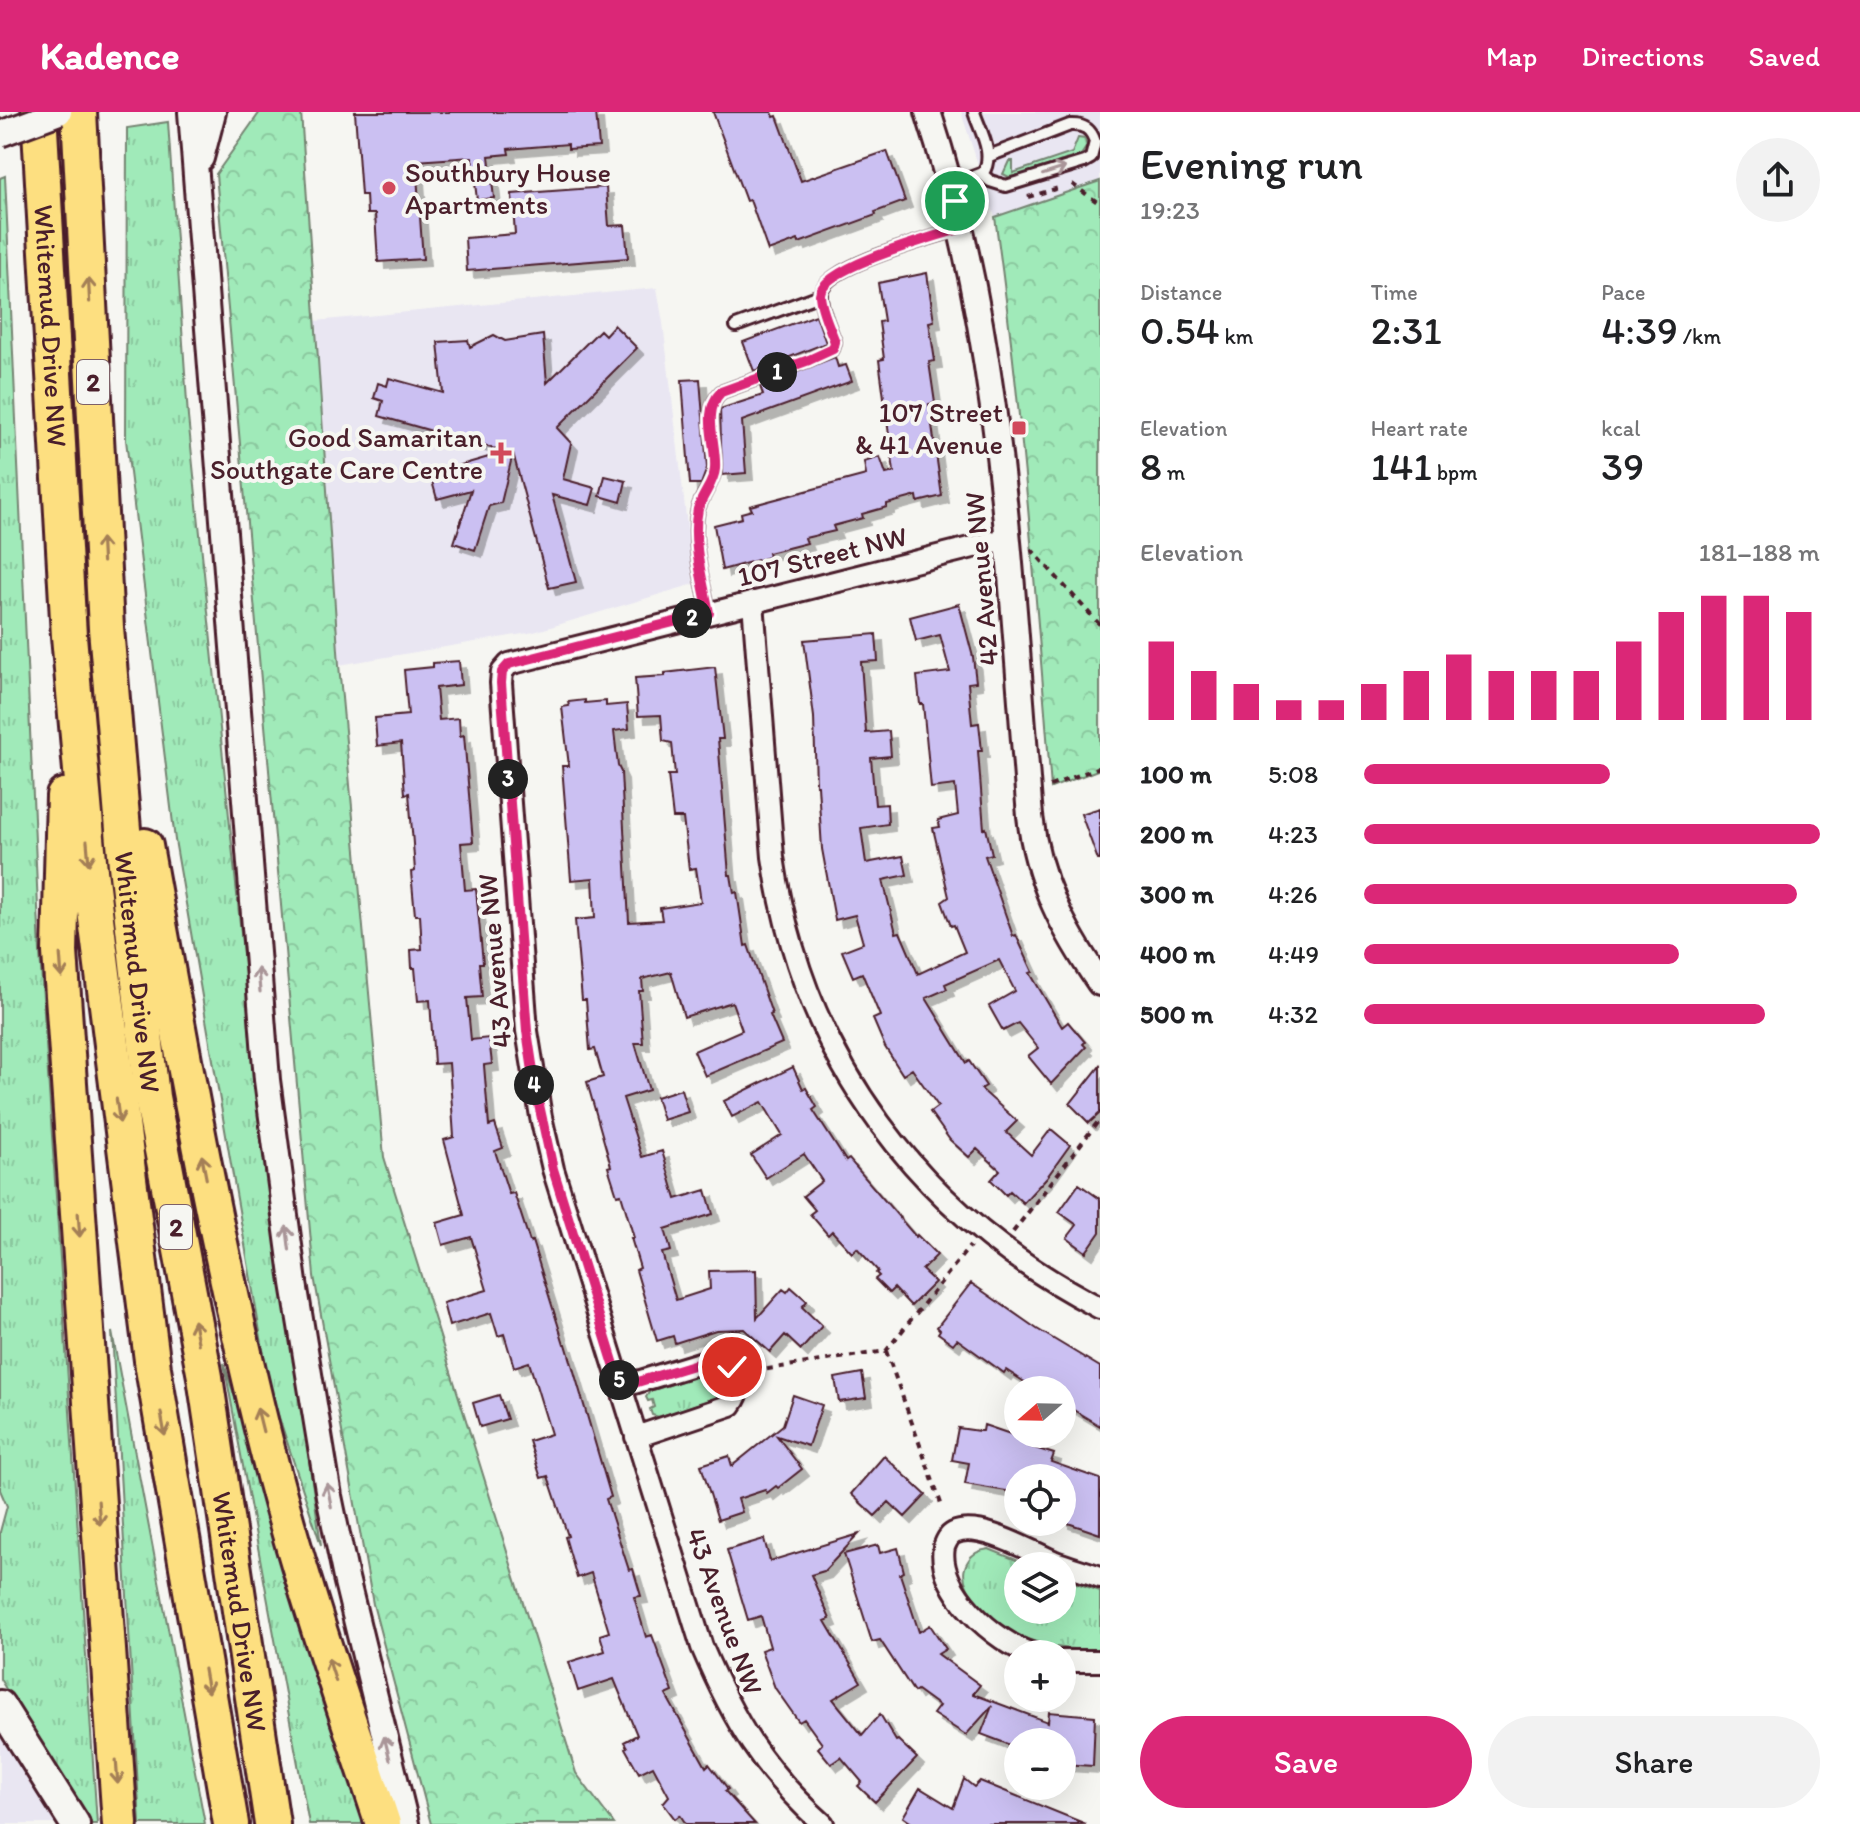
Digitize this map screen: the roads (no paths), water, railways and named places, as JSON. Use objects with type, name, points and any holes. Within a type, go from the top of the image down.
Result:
[{"type":"highway","name":"Whitemud Drive NW","points":[[39,112],[69,636],[90,871],[149,1336],[231,1824]]},
{"type":"highway","name":"Whitemud Drive NW","points":[[79,112],[106,628],[126,865],[152,1097],[205,1377],[272,1824]]},
{"type":"highway","points":[[106,628],[211,1205],[247,1366],[304,1583],[383,1824]]},
{"type":"highway","points":[[69,636],[60,952],[120,1824]]},
{"type":"main road","points":[[0,1705],[75,1824]]},
{"type":"main road","points":[[0,1721],[26,1744]]},
{"type":"street","points":[[0,134],[59,112]]},
{"type":"street","points":[[191,112],[267,1080],[294,1283],[329,1496],[352,1606],[406,1824]]},
{"type":"street","points":[[197,172],[213,112]]},
{"type":"street","name":"42 Avenue NW","points":[[928,112],[962,228],[988,359],[1018,541],[1028,793],[1036,857],[1067,933],[1100,983]]},
{"type":"street","name":"107 Street NW","points":[[509,664],[753,602],[1018,541]]},
{"type":"street","points":[[753,602],[773,857],[779,897],[791,942],[828,1035],[882,1127],[977,1239],[1100,1308]]},
{"type":"street","name":"43 Avenue NW","points":[[509,664],[502,672],[501,683],[530,1059],[553,1169],[702,1647],[728,1706],[754,1750],[789,1794],[823,1824]]},
{"type":"street","points":[[621,1387],[716,1358],[732,1367],[737,1376],[737,1398],[731,1405],[636,1437]]},
{"type":"street","points":[[1004,1640],[982,1623],[962,1600],[948,1577],[943,1555],[946,1541],[954,1533],[973,1531],[995,1536],[1100,1577]]},
{"type":"street","points":[[1076,1661],[1100,1661]]},
{"type":"lane","points":[[951,185],[982,174],[987,168],[989,156],[974,112]]},
{"type":"lane","points":[[982,174],[999,184],[1015,184],[1084,162],[1091,158],[1095,142],[1088,129],[1070,125],[989,156]]},
{"type":"lane","points":[[709,613],[697,536],[697,512],[715,473],[711,406],[721,392],[833,349],[835,342],[820,295],[823,285],[831,278],[857,264],[962,228]]},
{"type":"lane","points":[[736,326],[820,295]]},
{"type":"place","name":"Southbury House Apartments","points":[[389,188]]},
{"type":"place","name":"107 Street & 41 Avenue","points":[[1019,428]]},
{"type":"place","name":"Good Samaritan Southgate Care Centre","points":[[501,453]]}]
